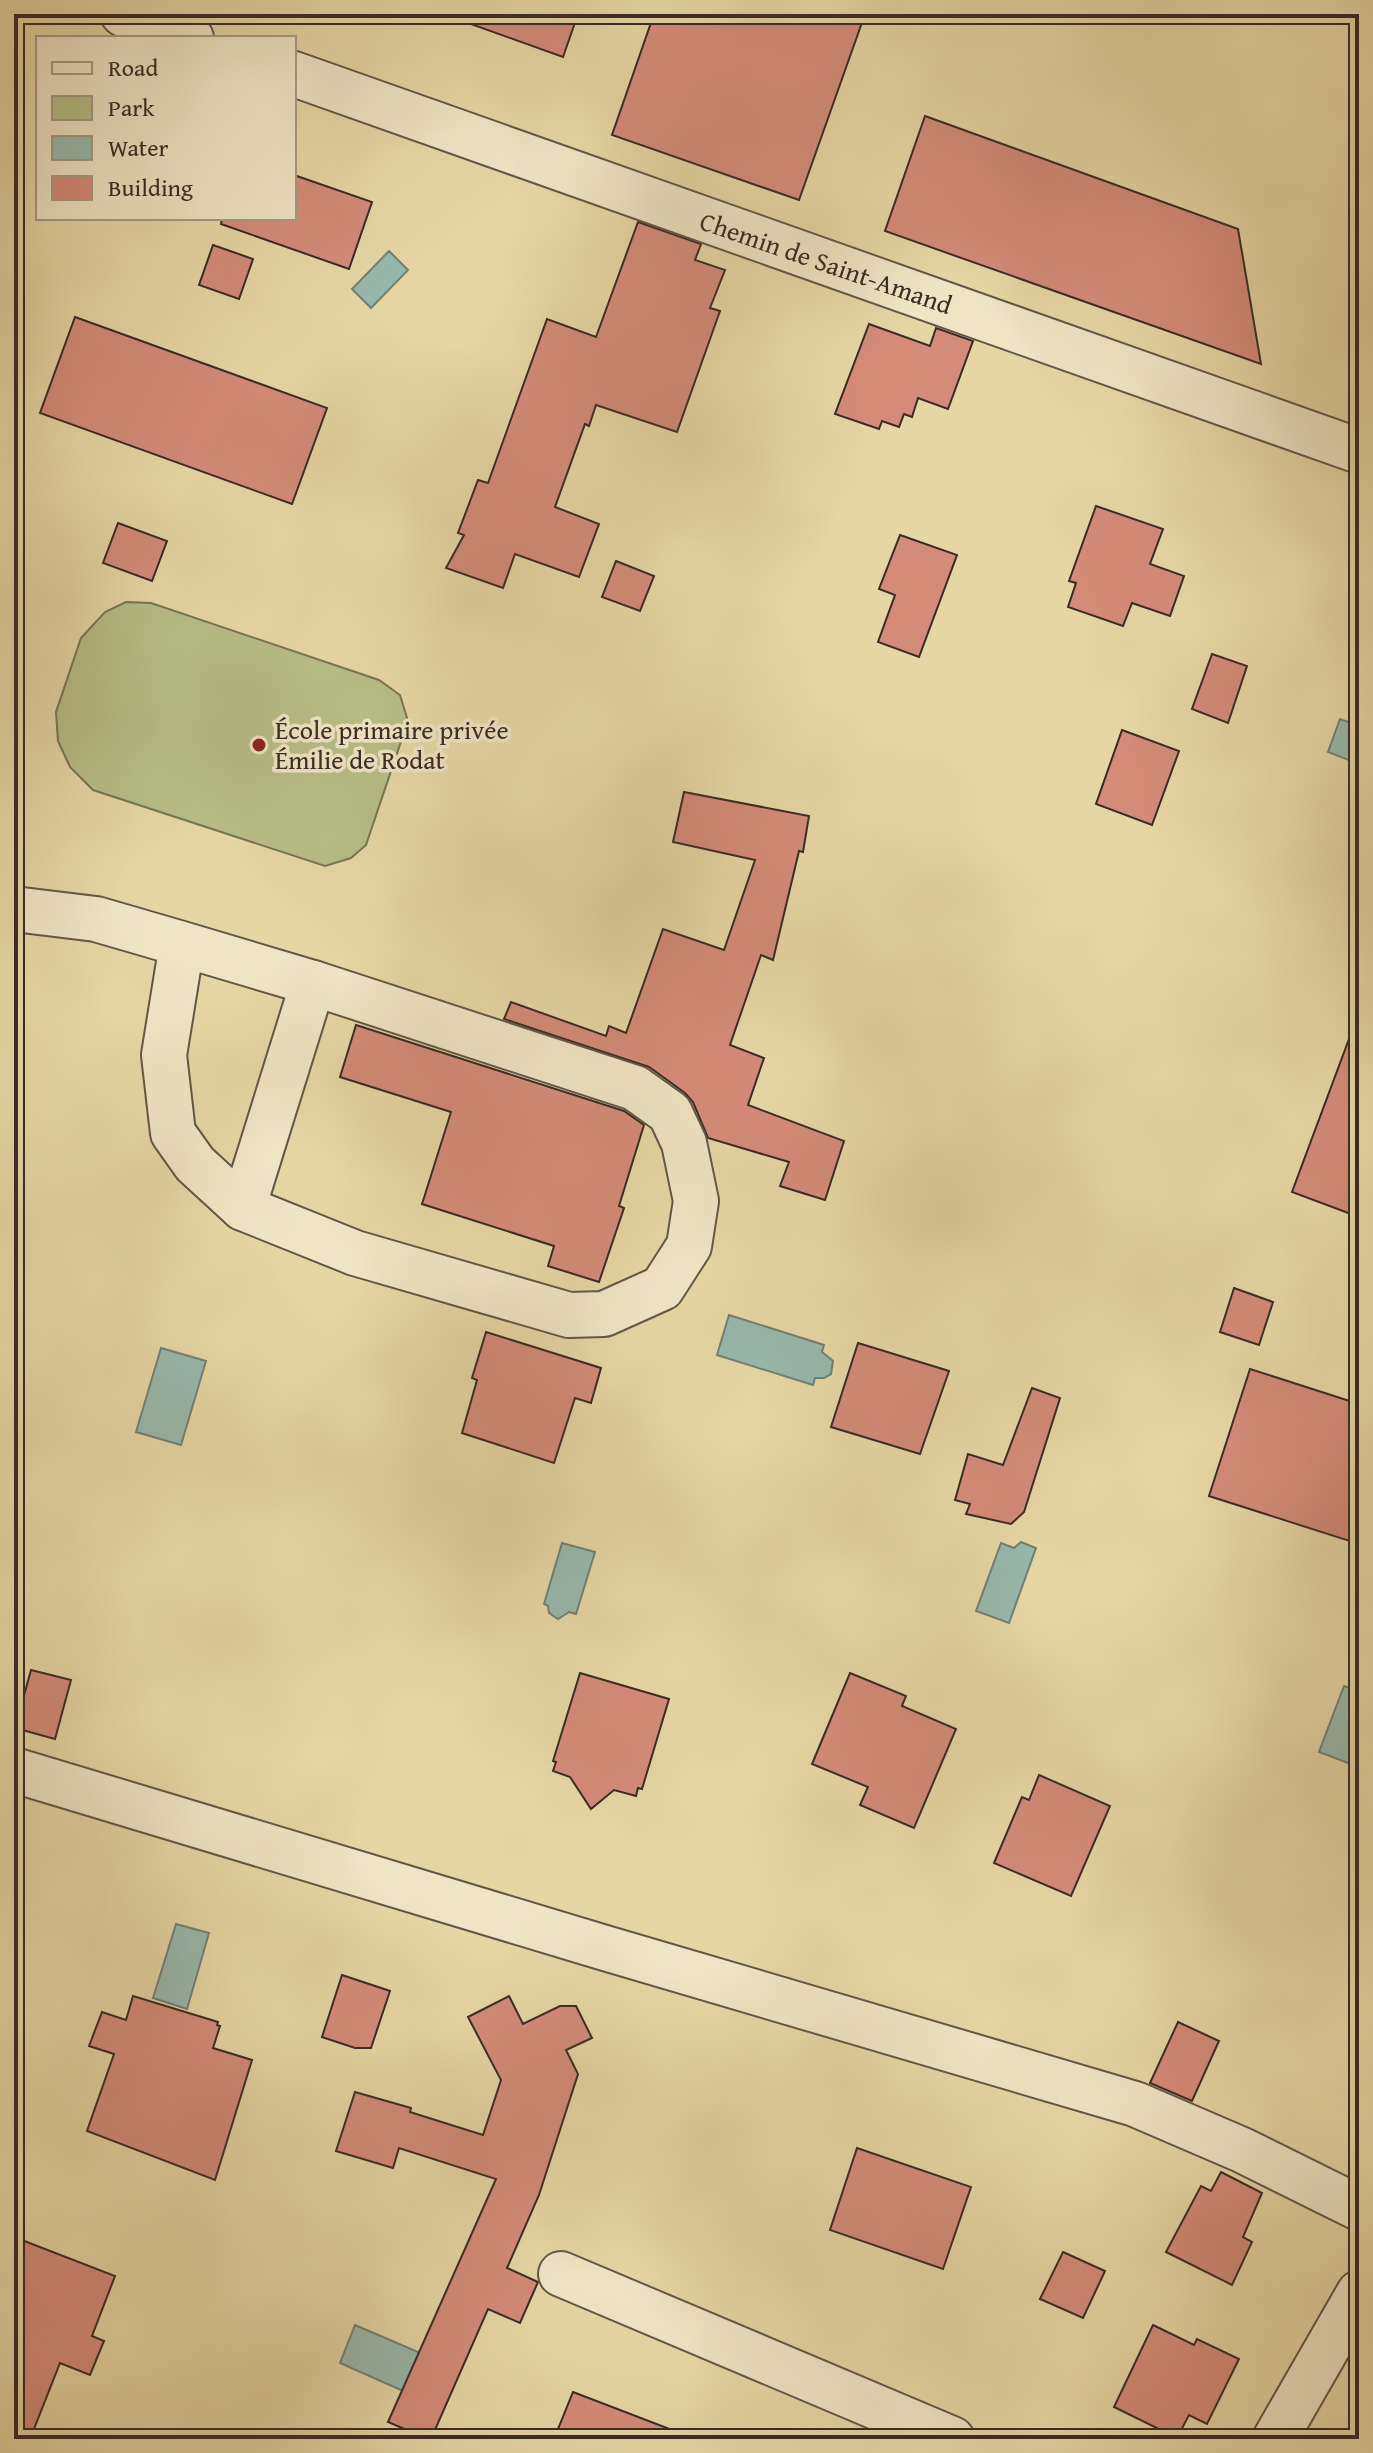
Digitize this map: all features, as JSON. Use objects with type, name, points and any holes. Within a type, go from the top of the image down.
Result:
[{"type":"street","points":[[123,14],[185,36]]},
{"type":"street","name":"Chemin de Saint-Amand","points":[[296,75],[1359,451]]},
{"type":"street","points":[[14,909],[96,919],[182,944],[313,983],[635,1088],[670,1113],[684,1143],[696,1201],[689,1246],[662,1288],[604,1314],[569,1315],[355,1253],[243,1208],[195,1164],[173,1133],[164,1055],[182,944]]},
{"type":"street","points":[[243,1208],[313,983]]},
{"type":"street","points":[[14,1770],[679,1971],[1135,2104],[1242,2150],[1359,2208]]},
{"type":"street","points":[[561,2274],[952,2439]]},
{"type":"street","points":[[1275,2439],[1359,2293]]},
{"type":"green space","points":[[126,602],[151,603],[379,680],[400,695],[408,721],[366,845],[351,858],[325,866],[93,790],[70,767],[58,741],[56,712],[81,638],[105,612]]},
{"type":"water","points":[[389,251],[408,270],[371,308],[352,289]]},
{"type":"water","points":[[1352,714],[1359,717],[1359,764],[1328,752],[1340,719],[1348,722]]},
{"type":"water","points":[[729,1315],[824,1345],[822,1352],[833,1361],[831,1374],[815,1378],[813,1385],[717,1355]]},
{"type":"water","points":[[161,1348],[206,1361],[181,1445],[136,1432]]},
{"type":"water","points":[[1021,1542],[1036,1548],[1009,1623],[976,1611],[1001,1543],[1014,1548]]},
{"type":"water","points":[[562,1543],[595,1552],[576,1614],[569,1612],[558,1619],[549,1613],[548,1606],[544,1604]]},
{"type":"water","points":[[1344,1686],[1359,1691],[1359,1749],[1353,1765],[1319,1752]]},
{"type":"water","points":[[176,1924],[209,1933],[187,2009],[153,1998]]},
{"type":"water","points":[[355,2325],[446,2364],[430,2403],[340,2363]]},
{"type":"building","points":[[457,14],[578,14],[563,57],[457,19]]},
{"type":"building","points":[[654,14],[865,14],[799,200],[612,135]]},
{"type":"building","points":[[925,116],[1238,229],[1261,364],[885,231]]},
{"type":"building","points":[[296,176],[372,202],[349,269],[221,224],[222,220],[296,220]]},
{"type":"building","points":[[638,222],[701,244],[695,260],[725,270],[710,308],[720,311],[677,432],[596,405],[589,426],[585,424],[555,507],[599,524],[579,577],[515,554],[503,588],[446,568],[464,535],[458,533],[478,480],[488,483],[547,319],[596,337]]},
{"type":"building","points":[[213,245],[253,259],[239,299],[199,285]]},
{"type":"building","points":[[75,317],[327,408],[292,504],[40,413]]},
{"type":"building","points":[[869,324],[930,346],[936,328],[973,341],[948,409],[918,398],[912,417],[904,414],[899,427],[882,421],[879,429],[835,414]]},
{"type":"building","points":[[1096,506],[1163,529],[1150,564],[1184,576],[1170,616],[1132,603],[1123,626],[1068,607],[1076,583],[1069,581]]},
{"type":"building","points":[[118,523],[167,541],[152,581],[103,563]]},
{"type":"building","points":[[900,535],[957,555],[919,657],[878,642],[895,595],[879,589]]},
{"type":"building","points":[[616,561],[654,576],[640,611],[602,597]]},
{"type":"building","points":[[1212,654],[1247,666],[1228,723],[1192,709]]},
{"type":"building","points":[[1122,730],[1179,751],[1152,825],[1096,804]]},
{"type":"building","points":[[684,792],[809,816],[803,852],[799,851],[773,960],[761,955],[730,1045],[764,1058],[748,1105],[844,1141],[825,1200],[780,1186],[789,1162],[708,1138],[693,1102],[649,1067],[504,1019],[511,1002],[606,1036],[609,1026],[626,1033],[663,929],[724,950],[755,860],[673,842]]},
{"type":"building","points":[[1355,1023],[1359,1024],[1359,1217],[1292,1192]]},
{"type":"building","points":[[356,1025],[624,1111],[644,1125],[619,1206],[624,1208],[599,1282],[548,1266],[554,1246],[422,1204],[451,1112],[340,1077]]},
{"type":"building","points":[[1234,1288],[1273,1302],[1259,1345],[1220,1332]]},
{"type":"building","points":[[486,1332],[601,1368],[591,1403],[575,1398],[554,1463],[462,1433],[477,1380],[472,1378]]},
{"type":"building","points":[[858,1343],[949,1371],[920,1454],[831,1427]]},
{"type":"building","points":[[1250,1369],[1359,1404],[1359,1544],[1209,1496]]},
{"type":"building","points":[[1032,1388],[1060,1398],[1024,1512],[1011,1524],[966,1514],[970,1504],[955,1500],[968,1454],[1003,1465]]},
{"type":"building","points":[[31,1670],[71,1680],[55,1739],[15,1728]]},
{"type":"building","points":[[580,1673],[669,1699],[642,1789],[638,1788],[636,1796],[614,1790],[591,1809],[570,1777],[553,1771],[556,1762],[553,1761]]},
{"type":"building","points":[[850,1673],[906,1696],[902,1706],[956,1729],[914,1828],[860,1805],[868,1787],[812,1764]]},
{"type":"building","points":[[1039,1775],[1110,1806],[1071,1896],[994,1863],[1022,1797],[1029,1800]]},
{"type":"building","points":[[342,1975],[390,1991],[371,2048],[355,2048],[322,2037]]},
{"type":"building","points":[[133,1996],[218,2022],[220,2026],[213,2048],[252,2060],[215,2180],[87,2131],[114,2054],[89,2046],[102,2012],[126,2020]]},
{"type":"building","points":[[509,1996],[523,2024],[560,2006],[576,2006],[592,2038],[566,2050],[578,2074],[539,2195],[507,2268],[538,2282],[520,2323],[488,2309],[431,2439],[428,2439],[388,2422],[496,2179],[399,2148],[393,2168],[336,2151],[355,2092],[411,2108],[410,2112],[483,2135],[501,2080],[468,2017]]},
{"type":"building","points":[[1178,2022],[1219,2041],[1192,2101],[1150,2083]]},
{"type":"building","points":[[857,2148],[971,2187],[943,2269],[830,2230]]},
{"type":"building","points":[[1221,2172],[1262,2193],[1243,2237],[1252,2242],[1232,2285],[1166,2252],[1201,2186],[1211,2191]]},
{"type":"building","points":[[14,2237],[115,2276],[92,2336],[104,2341],[90,2375],[60,2363],[30,2439],[14,2439]]},
{"type":"building","points":[[1063,2252],[1105,2271],[1083,2318],[1040,2299]]},
{"type":"building","points":[[1153,2325],[1194,2345],[1197,2339],[1239,2359],[1207,2424],[1189,2415],[1177,2438],[1114,2407]]},
{"type":"building","points":[[573,2392],[688,2436],[687,2439],[554,2439]]},
{"type":"place","name":"École primaire privée Émilie de Rodat","points":[[259,745]]}]
